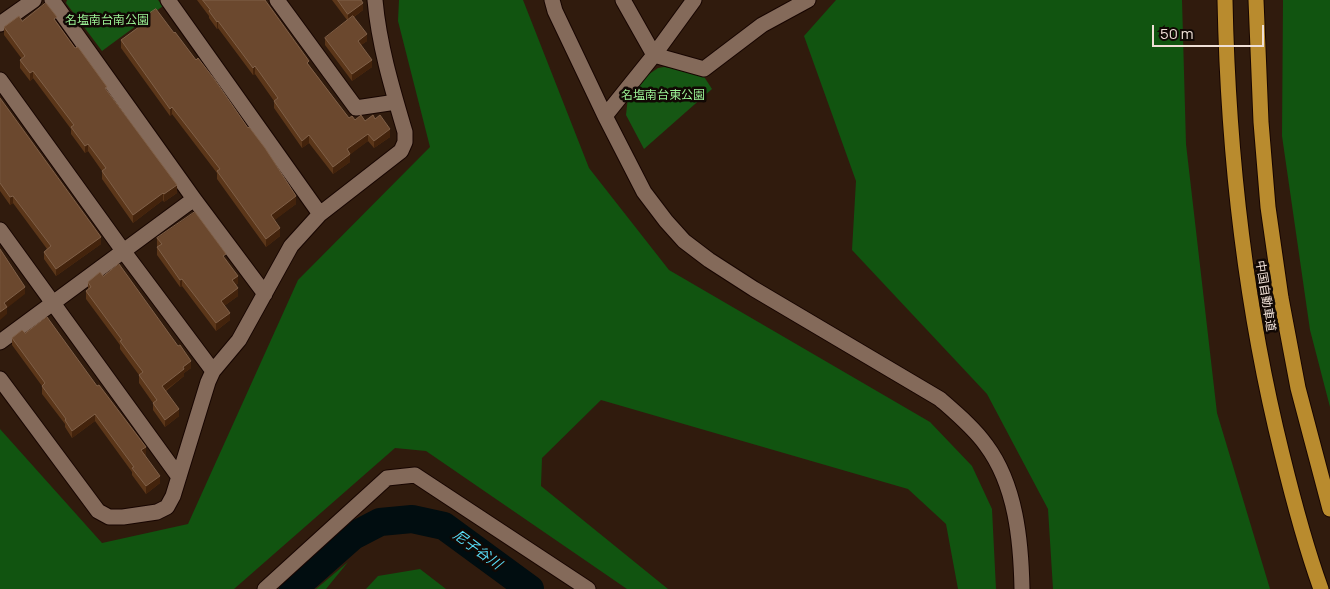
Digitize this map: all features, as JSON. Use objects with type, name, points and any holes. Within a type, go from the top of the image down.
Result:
[{"type":"highway","name":"中国自動車道","points":[[1225,0],[1230,124],[1251,306],[1268,398],[1290,489],[1320,589]]},
{"type":"highway","name":"中国自動車道","points":[[1256,0],[1260,122],[1268,207],[1281,298],[1298,388],[1330,509]]},
{"type":"street","points":[[0,24],[34,0]]},
{"type":"street","points":[[52,0],[194,199],[265,294]]},
{"type":"street","points":[[168,0],[320,214]]},
{"type":"street","points":[[277,0],[356,108],[396,102]]},
{"type":"street","points":[[0,380],[98,511],[109,517],[122,517],[162,510],[167,507],[173,496],[213,371],[239,340],[291,246],[320,214],[401,151],[405,142],[405,132],[385,61],[377,24],[376,0]]},
{"type":"street","points":[[552,0],[605,116],[644,192],[684,241],[754,290],[940,398],[963,419],[986,445],[1004,474],[1014,511],[1022,589]]},
{"type":"street","points":[[623,0],[654,55],[704,69],[762,25],[808,0]]},
{"type":"street","points":[[605,116],[654,55],[694,0]]},
{"type":"street","points":[[0,80],[124,252],[213,371]]},
{"type":"street","points":[[0,342],[194,199]]},
{"type":"street","points":[[0,230],[179,477]]},
{"type":"street","points":[[265,589],[387,478],[415,475],[588,589]]},
{"type":"green space","name":"名塩南台南公園","points":[[67,0],[158,0],[163,6],[102,51],[66,3]]},
{"type":"green space","points":[[399,0],[523,0],[589,168],[669,270],[930,422],[972,466],[992,509],[996,589],[958,589],[946,524],[908,489],[601,400],[542,458],[541,486],[668,589],[627,589],[426,451],[395,448],[234,589],[0,589],[0,429],[102,543],[188,524],[298,280],[430,147],[398,21]]},
{"type":"green space","points":[[836,0],[1182,0],[1186,144],[1217,413],[1270,589],[1053,589],[1048,509],[987,394],[852,250],[856,181],[804,36]]},
{"type":"green space","points":[[1283,0],[1330,0],[1330,407],[1310,330],[1282,136]]},
{"type":"green space","name":"名塩南台東公園","points":[[664,67],[701,72],[712,89],[644,149],[626,115],[628,97],[645,77],[658,68]]},
{"type":"green space","points":[[348,562],[326,589],[316,589]]},
{"type":"green space","points":[[420,569],[446,589],[366,589],[378,576]]},
{"type":"building","points":[[203,0],[265,0],[309,61],[307,63],[349,118],[352,116],[355,120],[361,115],[365,121],[373,115],[375,119],[380,115],[390,129],[374,141],[368,134],[347,149],[350,154],[333,167],[309,135],[302,141],[274,101],[278,98],[255,66],[253,68],[217,22]]},
{"type":"building","points":[[338,0],[361,0],[363,3],[348,14]]},
{"type":"building","points":[[46,3],[57,17],[54,19],[75,48],[78,47],[107,87],[105,88],[177,185],[133,215],[102,171],[106,168],[88,144],[85,146],[71,127],[74,125],[33,71],[30,73],[20,60],[25,56],[4,27],[19,16],[22,21]]},
{"type":"building","points":[[156,9],[196,60],[198,58],[215,80],[248,128],[265,148],[296,196],[271,215],[280,228],[266,239],[217,171],[220,169],[172,107],[170,109],[121,40],[143,24],[140,20]]},
{"type":"building","points":[[353,16],[367,34],[358,41],[372,60],[352,74],[325,38]]},
{"type":"building","points":[[0,98],[101,237],[56,269],[44,252],[51,246],[13,196],[10,197],[0,183]]},
{"type":"building","points":[[195,212],[226,254],[223,256],[238,276],[232,280],[238,288],[221,301],[230,313],[216,323],[182,279],[180,280],[157,247],[162,244],[157,238]]},
{"type":"building","points":[[0,249],[25,287],[4,303],[7,307],[0,312]]},
{"type":"building","points":[[119,264],[191,361],[162,386],[179,409],[165,420],[153,403],[157,400],[139,375],[143,372],[86,291],[91,287],[88,282],[100,272],[103,276]]},
{"type":"building","points":[[47,317],[97,386],[99,385],[146,447],[141,450],[160,476],[146,486],[95,414],[72,431],[66,419],[42,386],[45,383],[12,338],[22,330],[25,333]]},
{"type":"waterway","name":"尼子谷川","points":[[293,589],[353,536],[380,522],[412,519],[444,526],[530,589]]}]
